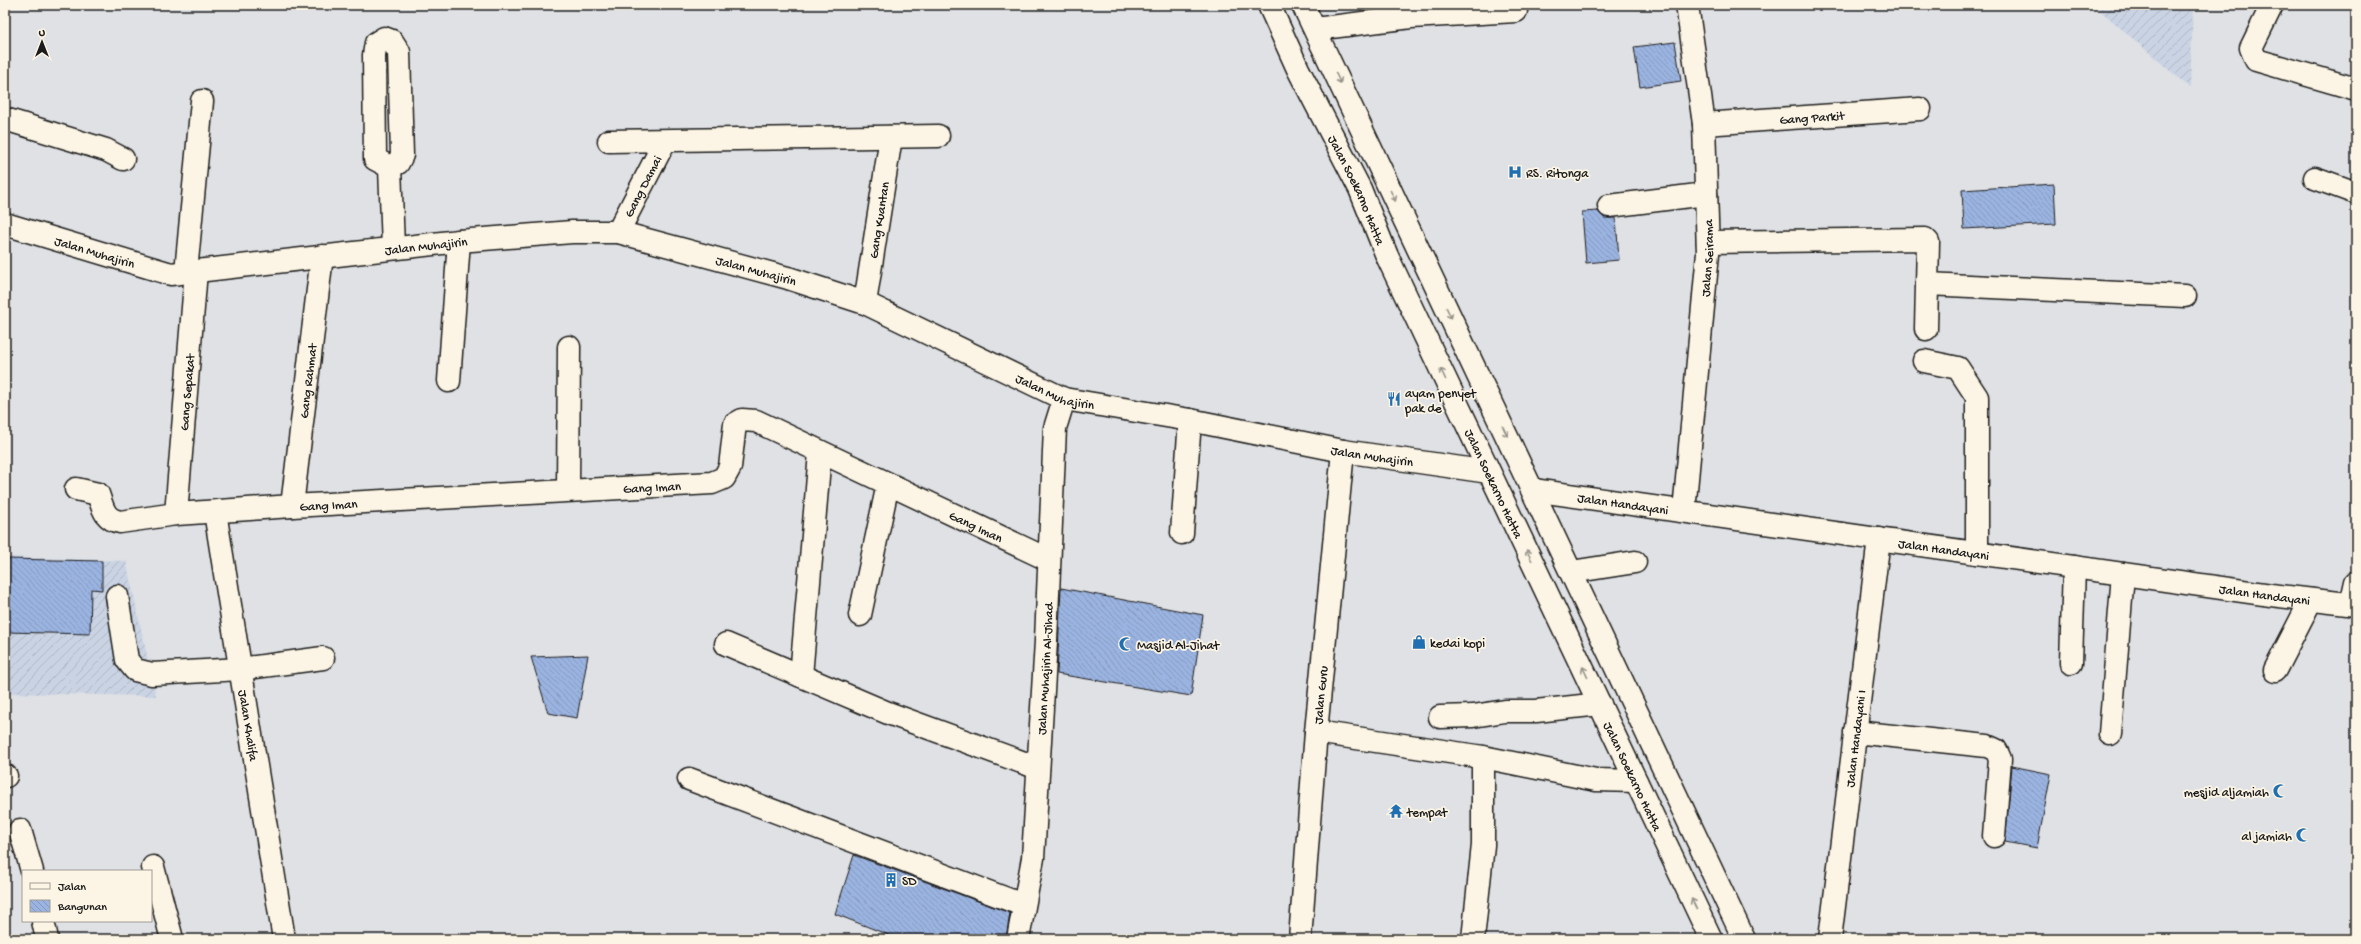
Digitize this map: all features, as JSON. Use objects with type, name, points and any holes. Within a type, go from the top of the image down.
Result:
[{"type":"street","name":"Jalan Soekarno Hatta","points":[[1269,5],[1298,69],[1360,189],[1388,256],[1489,472],[1711,939]]},
{"type":"street","points":[[1304,5],[1744,939]]},
{"type":"street","name":"Jalan Seirama","points":[[1684,511],[1708,242],[1704,124],[1687,5]]},
{"type":"street","points":[[2272,5],[2251,48],[2256,60],[2356,89]]},
{"type":"street","points":[[1314,29],[1411,17],[1516,10]]},
{"type":"street","points":[[384,38],[392,41],[399,52],[402,155],[398,163],[390,167],[375,159],[374,55],[376,43],[384,38]]},
{"type":"street","points":[[1298,69],[1328,56]]},
{"type":"street","name":"Gang Sepakat","points":[[176,514],[202,101]]},
{"type":"street","name":"Gang Parkit","points":[[1704,124],[1920,109]]},
{"type":"street","points":[[5,119],[106,150],[123,159]]},
{"type":"street","points":[[609,141],[938,136]]},
{"type":"street","name":"Gang Kuantan","points":[[865,304],[890,137]]},
{"type":"street","name":"Gang Damai","points":[[618,232],[665,141]]},
{"type":"street","points":[[390,167],[393,248]]},
{"type":"street","points":[[2315,178],[2356,193]]},
{"type":"street","points":[[1609,206],[1706,194]]},
{"type":"street","name":"Jalan Muhajirin","points":[[5,224],[171,274],[459,241],[572,232],[618,232],[788,278],[865,304],[1064,399],[1190,420],[1344,451],[1489,472]]},
{"type":"street","points":[[1708,242],[1921,238],[1928,242],[1926,329]]},
{"type":"street","points":[[449,381],[459,241]]},
{"type":"street","name":"Gang Rahmat","points":[[292,506],[322,256]]},
{"type":"street","points":[[1927,284],[2185,296]]},
{"type":"street","points":[[568,490],[569,346]]},
{"type":"street","points":[[1924,361],[1958,368],[1977,397],[1977,553]]},
{"type":"street","name":"Jalan Muhajirin Al-Jihad","points":[[1018,939],[1023,905],[1033,858],[1055,428],[1064,399]]},
{"type":"street","name":"Gang Iman","points":[[76,489],[98,494],[106,515],[112,520],[120,522],[176,514],[292,506],[712,483],[724,478],[730,467],[735,424],[742,420],[756,421],[820,453],[1049,560]]},
{"type":"street","points":[[1182,533],[1190,420]]},
{"type":"street","name":"Jalan Guru","points":[[1300,939],[1316,732],[1344,451]]},
{"type":"street","points":[[801,676],[820,453]]},
{"type":"street","points":[[860,615],[888,484]]},
{"type":"street","name":"Jalan Handayani","points":[[1533,490],[2123,574],[2312,600],[2354,604]]},
{"type":"street","name":"Jalan Khalifa","points":[[215,512],[284,939]]},
{"type":"street","name":"Jalan Handayani I","points":[[1830,939],[1879,539]]},
{"type":"street","points":[[1571,572],[1635,562]]},
{"type":"street","points":[[2071,663],[2074,567]]},
{"type":"street","points":[[2110,734],[2123,574]]},
{"type":"street","points":[[2354,604],[2356,582]]},
{"type":"street","points":[[117,596],[127,660],[134,670],[152,674],[240,669],[323,658]]},
{"type":"street","points":[[2275,670],[2312,600]]},
{"type":"street","points":[[726,644],[888,713],[1038,768]]},
{"type":"street","points":[[1440,717],[1473,716],[1505,711],[1536,711],[1600,704]]},
{"type":"street","points":[[1316,732],[1483,757],[1596,780],[1636,781]]},
{"type":"street","points":[[1855,732],[1987,746],[1996,750],[2000,759],[1994,836]]},
{"type":"street","points":[[1474,939],[1482,845],[1483,757]]},
{"type":"street","points":[[688,779],[1023,905]]},
{"type":"street","points":[[20,830],[32,870]]},
{"type":"street","points":[[153,867],[172,939]]},
{"type":"street","points":[[43,922],[47,939]]},
{"type":"shaded area","points":[[2094,5],[2193,5],[2190,88]]},
{"type":"shaded area","points":[[5,557],[126,561],[156,696],[5,693]]},
{"type":"building","points":[[1675,42],[1681,81],[1640,87],[1634,47]]},
{"type":"building","points":[[2054,184],[2056,224],[1964,229],[1962,190]]},
{"type":"building","points":[[1598,211],[1604,218],[1616,218],[1619,260],[1586,263],[1582,212]]},
{"type":"building","points":[[5,559],[102,561],[102,590],[91,589],[90,634],[5,632]]},
{"type":"building","name":"Masjid Al-Jihat","points":[[1061,588],[1203,615],[1191,696],[1057,674]]},
{"type":"building","points":[[588,655],[577,718],[548,713],[531,657]]},
{"type":"building","points":[[2012,766],[2051,774],[2037,848],[2005,842]]},
{"type":"building","name":"SD","points":[[854,855],[1010,913],[1006,939],[899,939],[835,914]]},
{"type":"place","name":"RS. Ritonga","points":[[1515,172]]},
{"type":"place","name":"ayam penyet pak de","points":[[1394,399]]},
{"type":"place","name":"kedai kopi","points":[[1419,642]]},
{"type":"place","name":"Masjid Al-Jihat","points":[[1126,644]]},
{"type":"place","name":"mesjid aljamiah","points":[[2280,791]]},
{"type":"place","name":"tempat","points":[[1396,811]]},
{"type":"place","name":"al jamiah","points":[[2303,835]]},
{"type":"place","name":"SD","points":[[891,880]]}]
